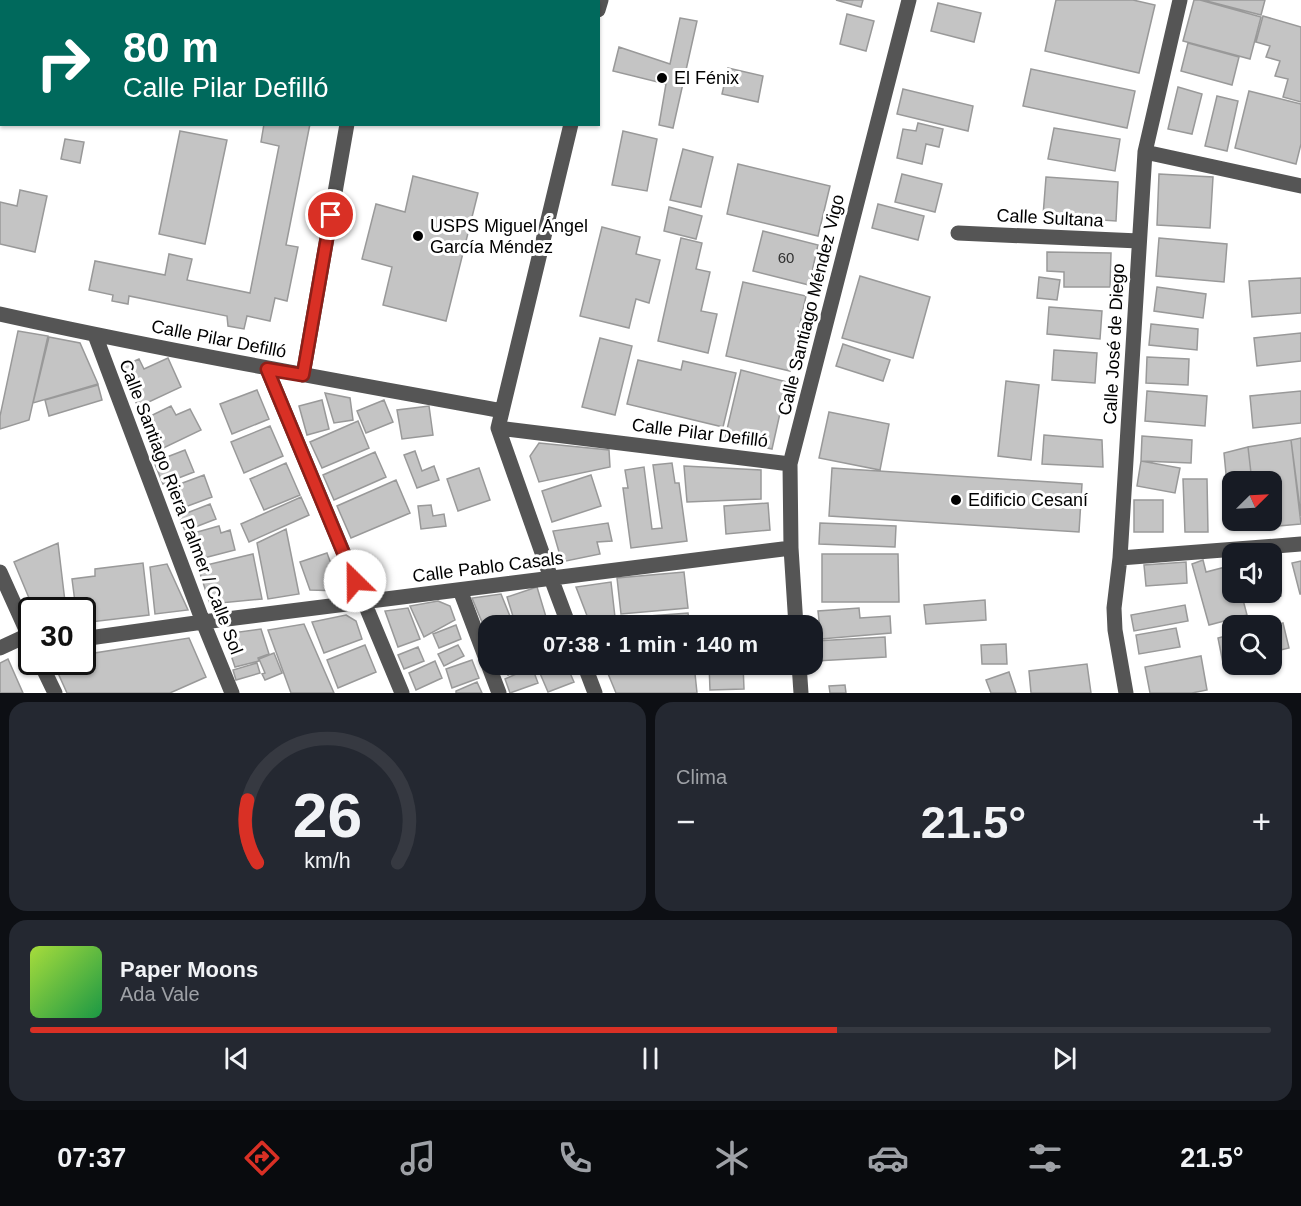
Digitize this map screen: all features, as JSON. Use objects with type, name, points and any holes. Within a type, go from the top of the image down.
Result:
[{"type":"street","name":"Calle Santiago Méndez Vigo","points":[[795,615],[791,548],[790,464],[909,0]]},
{"type":"street","name":"Calle José de Diego","points":[[1126,693],[1119,659],[1114,608],[1120,558],[1139,241],[1146,152],[1180,0]]},
{"type":"street","points":[[303,375],[347,126]]},
{"type":"street","points":[[565,615],[498,428],[571,126]]},
{"type":"street","points":[[1146,152],[1301,186]]},
{"type":"street","name":"Calle Sultana","points":[[958,233],[1139,241]]},
{"type":"street","name":"Calle Pilar Defilló","points":[[0,314],[267,369],[502,411]]},
{"type":"street","name":"Calle Santiago Riera Palmer / Calle Sol","points":[[95,335],[232,693]]},
{"type":"street","points":[[267,369],[402,693]]},
{"type":"street","name":"Calle Pilar Defilló","points":[[498,428],[790,464]]},
{"type":"street","points":[[1120,558],[1301,544]]},
{"type":"street","name":"Calle Pablo Casals","points":[[96,637],[791,548]]},
{"type":"street","points":[[0,572],[18,612]]},
{"type":"street","points":[[460,590],[499,693]]},
{"type":"street","points":[[0,648],[18,643]]},
{"type":"street","points":[[46,675],[55,693]]},
{"type":"street","points":[[588,675],[595,693]]},
{"type":"street","points":[[800,675],[801,693]]},
{"type":"building","points":[[836,0],[863,0],[861,7]]},
{"type":"building","points":[[1056,0],[1133,0],[1155,5],[1139,73],[1045,51]]},
{"type":"building","points":[[1194,0],[1261,17],[1250,59],[1183,41]]},
{"type":"building","points":[[1203,0],[1265,0],[1261,15]]},
{"type":"building","points":[[938,3],[981,13],[974,42],[931,31]]},
{"type":"building","points":[[847,14],[874,21],[866,51],[840,44]]},
{"type":"building","points":[[1263,16],[1301,27],[1301,102],[1283,97],[1288,79],[1275,76],[1280,61],[1266,57],[1270,46],[1256,42]]},
{"type":"building","name":"El Fénix","points":[[680,18],[697,21],[673,128],[659,125],[666,84],[613,71],[619,47],[670,64]]},
{"type":"building","points":[[1188,43],[1239,57],[1232,85],[1181,71]]},
{"type":"building","points":[[728,68],[763,76],[758,102],[722,94]]},
{"type":"building","points":[[1031,69],[1135,91],[1127,128],[1023,106]]},
{"type":"building","points":[[1178,87],[1202,94],[1192,134],[1168,129]]},
{"type":"building","points":[[903,89],[973,106],[968,131],[897,114]]},
{"type":"building","points":[[1249,91],[1301,104],[1301,144],[1296,164],[1235,148]]},
{"type":"building","points":[[1217,96],[1238,101],[1227,151],[1205,146]]},
{"type":"building","points":[[918,123],[943,129],[939,147],[926,144],[922,164],[897,158],[903,129],[916,131]]},
{"type":"building","points":[[264,126],[310,126],[286,245],[298,247],[287,301],[275,298],[270,321],[247,316],[244,329],[228,326],[227,316],[129,296],[128,304],[112,301],[113,295],[89,290],[95,261],[165,275],[169,254],[192,259],[187,280],[250,293],[279,146],[261,142]]},
{"type":"building","points":[[1054,128],[1120,139],[1115,171],[1048,159]]},
{"type":"building","points":[[180,131],[227,140],[205,244],[159,234]]},
{"type":"building","points":[[623,131],[657,139],[647,191],[612,185]]},
{"type":"building","points":[[65,139],[84,142],[80,163],[61,159]]},
{"type":"building","points":[[683,149],[713,157],[701,207],[670,200]]},
{"type":"building","points":[[738,164],[830,186],[818,236],[727,214]]},
{"type":"building","points":[[902,174],[942,184],[935,212],[895,202]]},
{"type":"building","points":[[1159,174],[1213,177],[1210,228],[1157,225]]},
{"type":"building","name":"USPS Miguel Ángel García Méndez","points":[[413,176],[478,193],[446,321],[383,305],[392,267],[362,259],[376,204],[405,212]]},
{"type":"building","points":[[1046,177],[1118,182],[1116,221],[1043,216]]},
{"type":"building","points":[[20,190],[47,196],[35,252],[0,244],[0,202],[17,206]]},
{"type":"building","points":[[878,204],[924,216],[918,240],[872,228]]},
{"type":"building","points":[[669,207],[702,216],[696,239],[664,231]]},
{"type":"building","points":[[602,227],[640,237],[636,254],[660,260],[649,303],[636,299],[629,328],[580,316]]},
{"type":"building","points":[[763,231],[818,245],[809,285],[753,271]]},
{"type":"building","points":[[681,238],[702,243],[696,269],[710,272],[701,311],[717,314],[708,353],[658,341]]},
{"type":"building","points":[[1159,238],[1227,244],[1224,282],[1156,276]]},
{"type":"building","points":[[1047,252],[1111,253],[1110,287],[1064,287],[1064,272],[1047,271]]},
{"type":"building","points":[[860,276],[930,297],[913,358],[842,338]]},
{"type":"building","points":[[1039,277],[1060,280],[1057,300],[1037,298]]},
{"type":"building","points":[[1301,278],[1301,313],[1252,317],[1249,281]]},
{"type":"building","points":[[743,282],[806,296],[790,371],[726,356]]},
{"type":"building","points":[[1157,287],[1206,294],[1203,318],[1154,311]]},
{"type":"building","points":[[1049,307],[1102,311],[1100,339],[1047,334]]},
{"type":"building","points":[[1151,324],[1198,329],[1197,350],[1149,345]]},
{"type":"building","points":[[18,331],[48,336],[29,420],[0,429],[0,416]]},
{"type":"building","points":[[1301,333],[1301,361],[1257,366],[1254,338]]},
{"type":"building","points":[[49,337],[80,343],[98,384],[33,403]]},
{"type":"building","points":[[600,338],[632,346],[615,415],[582,407]]},
{"type":"building","points":[[843,344],[890,360],[883,381],[836,366]]},
{"type":"building","points":[[1054,350],[1097,353],[1095,383],[1052,380]]},
{"type":"building","points":[[1147,357],[1189,359],[1188,385],[1146,383]]},
{"type":"building","points":[[168,358],[181,387],[138,407],[121,367],[139,359],[144,369]]},
{"type":"building","points":[[638,360],[681,370],[683,361],[736,373],[723,427],[627,404]]},
{"type":"building","points":[[741,370],[787,382],[772,449],[725,438]]},
{"type":"building","points":[[1006,381],[1039,385],[1031,460],[998,456]]},
{"type":"building","points":[[98,385],[102,400],[49,416],[45,400]]},
{"type":"building","points":[[257,390],[269,419],[232,434],[220,404]]},
{"type":"building","points":[[1147,391],[1207,396],[1205,426],[1145,421]]},
{"type":"building","points":[[1301,391],[1301,423],[1253,428],[1250,396]]},
{"type":"building","points":[[325,393],[350,398],[353,420],[334,423]]},
{"type":"building","points":[[322,400],[329,429],[307,435],[299,406]]},
{"type":"building","points":[[384,400],[393,422],[366,433],[357,411]]},
{"type":"building","points":[[171,406],[176,415],[190,409],[201,430],[155,452],[140,421]]},
{"type":"building","points":[[429,406],[433,435],[402,439],[397,410]]},
{"type":"building","points":[[829,412],[889,424],[880,470],[819,458]]},
{"type":"building","points":[[358,421],[369,448],[322,468],[310,442]]},
{"type":"building","points":[[270,426],[283,456],[244,473],[231,442]]},
{"type":"building","points":[[1044,435],[1102,440],[1103,467],[1042,464]]},
{"type":"building","points":[[1142,436],[1192,440],[1191,463],[1141,461]]},
{"type":"building","points":[[1301,438],[1301,516],[1291,440]]},
{"type":"building","points":[[1291,440],[1301,524],[1282,526],[1282,471],[1251,471],[1248,447]]},
{"type":"building","points":[[539,443],[609,450],[610,467],[539,482],[530,456]]},
{"type":"building","points":[[1248,447],[1251,471],[1226,471],[1224,453]]},
{"type":"building","points":[[185,450],[194,472],[163,484],[154,462]]},
{"type":"building","points":[[415,451],[422,471],[434,466],[439,480],[417,488],[404,455]]},
{"type":"building","points":[[375,452],[386,477],[334,500],[323,475]]},
{"type":"building","points":[[1141,461],[1180,468],[1175,493],[1137,486]]},
{"type":"building","points":[[286,463],[300,495],[264,510],[250,479]]},
{"type":"building","points":[[672,463],[675,483],[679,483],[687,541],[631,548],[623,488],[628,488],[625,470],[644,467],[652,529],[662,528],[653,465]]},
{"type":"building","points":[[684,466],[761,470],[761,499],[687,502]]},
{"type":"building","points":[[479,468],[490,500],[458,511],[447,479]]},
{"type":"building","name":"Edificio Cesaní","points":[[832,468],[1082,484],[1079,532],[829,516]]},
{"type":"building","points":[[204,475],[212,497],[177,510],[169,488]]},
{"type":"building","points":[[591,475],[601,506],[552,522],[542,491]]},
{"type":"building","points":[[1183,479],[1207,479],[1208,532],[1185,532]]},
{"type":"building","points":[[396,480],[410,513],[351,538],[337,506]]},
{"type":"building","points":[[301,497],[309,515],[249,542],[241,524]]},
{"type":"building","points":[[1134,500],[1163,500],[1163,532],[1134,532]]},
{"type":"building","points":[[768,503],[770,530],[726,534],[724,506]]},
{"type":"building","points":[[210,504],[216,519],[185,531],[179,516]]},
{"type":"building","points":[[431,505],[433,516],[444,514],[446,526],[421,529],[418,506]]},
{"type":"building","points":[[608,523],[612,541],[597,542],[600,554],[566,561],[559,552],[553,531]]},
{"type":"building","points":[[820,523],[896,526],[895,547],[819,544]]},
{"type":"building","points":[[219,526],[221,533],[230,530],[235,550],[196,560],[190,534]]},
{"type":"building","points":[[286,529],[299,594],[268,599],[257,543]]},
{"type":"building","points":[[58,543],[64,597],[29,597],[14,562]]},
{"type":"building","points":[[327,553],[341,591],[310,590],[300,562]]},
{"type":"building","points":[[253,554],[262,599],[210,604],[198,567]]},
{"type":"building","points":[[822,554],[898,554],[899,602],[822,602]]},
{"type":"building","points":[[1203,560],[1206,572],[1222,568],[1222,603],[1244,603],[1247,615],[1222,615],[1222,622],[1209,625],[1192,564]]},
{"type":"building","points":[[1301,561],[1301,594],[1300,594],[1292,563]]},
{"type":"building","points":[[1186,562],[1187,583],[1146,586],[1144,565]]},
{"type":"building","points":[[143,563],[149,615],[96,621],[96,597],[74,597],[72,579],[95,576],[95,569]]},
{"type":"building","points":[[167,564],[188,610],[155,614],[150,567]]},
{"type":"building","points":[[684,572],[688,608],[621,614],[617,578]]},
{"type":"building","points":[[611,582],[615,615],[587,615],[576,587]]},
{"type":"building","points":[[537,587],[545,615],[513,615],[507,597]]},
{"type":"building","points":[[501,594],[510,615],[479,615],[472,598]]},
{"type":"building","points":[[985,600],[986,620],[926,624],[924,605]]},
{"type":"building","points":[[438,601],[450,606],[455,620],[424,637],[410,606]]},
{"type":"building","points":[[1185,605],[1188,621],[1134,631],[1131,615]]},
{"type":"building","points":[[408,608],[420,639],[398,647],[385,611]]},
{"type":"building","points":[[859,608],[860,618],[890,616],[891,633],[823,639],[823,615],[818,615],[818,611]]},
{"type":"building","points":[[688,613],[688,615],[662,615]]},
{"type":"building","points":[[346,615],[356,621],[362,639],[324,653],[312,622]]},
{"type":"building","points":[[1282,623],[1289,648],[1282,650]]},
{"type":"building","points":[[304,624],[334,693],[291,693],[268,630]]},
{"type":"building","points":[[456,625],[461,639],[439,648],[433,634]]},
{"type":"building","points":[[1176,628],[1180,647],[1139,654],[1136,635]]},
{"type":"building","points":[[261,629],[269,654],[258,658],[259,661],[235,667],[224,634]]},
{"type":"building","points":[[885,637],[886,657],[823,661],[823,641]]},
{"type":"building","points":[[1222,637],[1222,658],[1218,638]]},
{"type":"building","points":[[189,638],[206,677],[170,693],[67,693],[59,675],[96,675],[96,653]]},
{"type":"building","points":[[1006,644],[1007,664],[982,664],[981,645]]},
{"type":"building","points":[[365,645],[376,672],[338,688],[327,660]]},
{"type":"building","points":[[458,645],[464,656],[444,666],[438,654]]},
{"type":"building","points":[[418,647],[424,661],[404,669],[398,655]]},
{"type":"building","points":[[274,653],[282,673],[265,680],[262,674],[265,673],[259,659]]},
{"type":"building","points":[[1201,656],[1207,690],[1192,693],[1150,693],[1145,667]]},
{"type":"building","points":[[8,659],[23,693],[0,693],[0,663]]},
{"type":"building","points":[[472,660],[479,678],[452,688],[446,669]]},
{"type":"building","points":[[435,661],[442,678],[416,690],[409,673]]},
{"type":"building","points":[[257,663],[260,673],[236,680],[233,670]]},
{"type":"building","points":[[1087,664],[1091,693],[1031,693],[1029,671]]},
{"type":"building","points":[[1009,672],[1016,693],[991,693],[986,680]]},
{"type":"building","points":[[514,675],[535,675],[538,683],[510,693],[505,679]]},
{"type":"building","points":[[541,675],[571,675],[574,682],[548,692]]},
{"type":"building","points":[[609,675],[695,675],[697,693],[616,693]]},
{"type":"building","points":[[709,675],[743,675],[744,689],[710,690]]},
{"type":"building","points":[[477,682],[482,693],[456,693],[456,691]]},
{"type":"building","points":[[845,685],[846,693],[830,693],[829,686]]},
{"type":"place","name":"El Fénix","points":[[662,78]]},
{"type":"place","name":"USPS Miguel Ángel García Méndez","points":[[418,236]]},
{"type":"place","name":"Edificio Cesaní","points":[[956,500]]},
{"type":"route","points":[[331,215],[303,375],[267,369],[355,581]]}]
